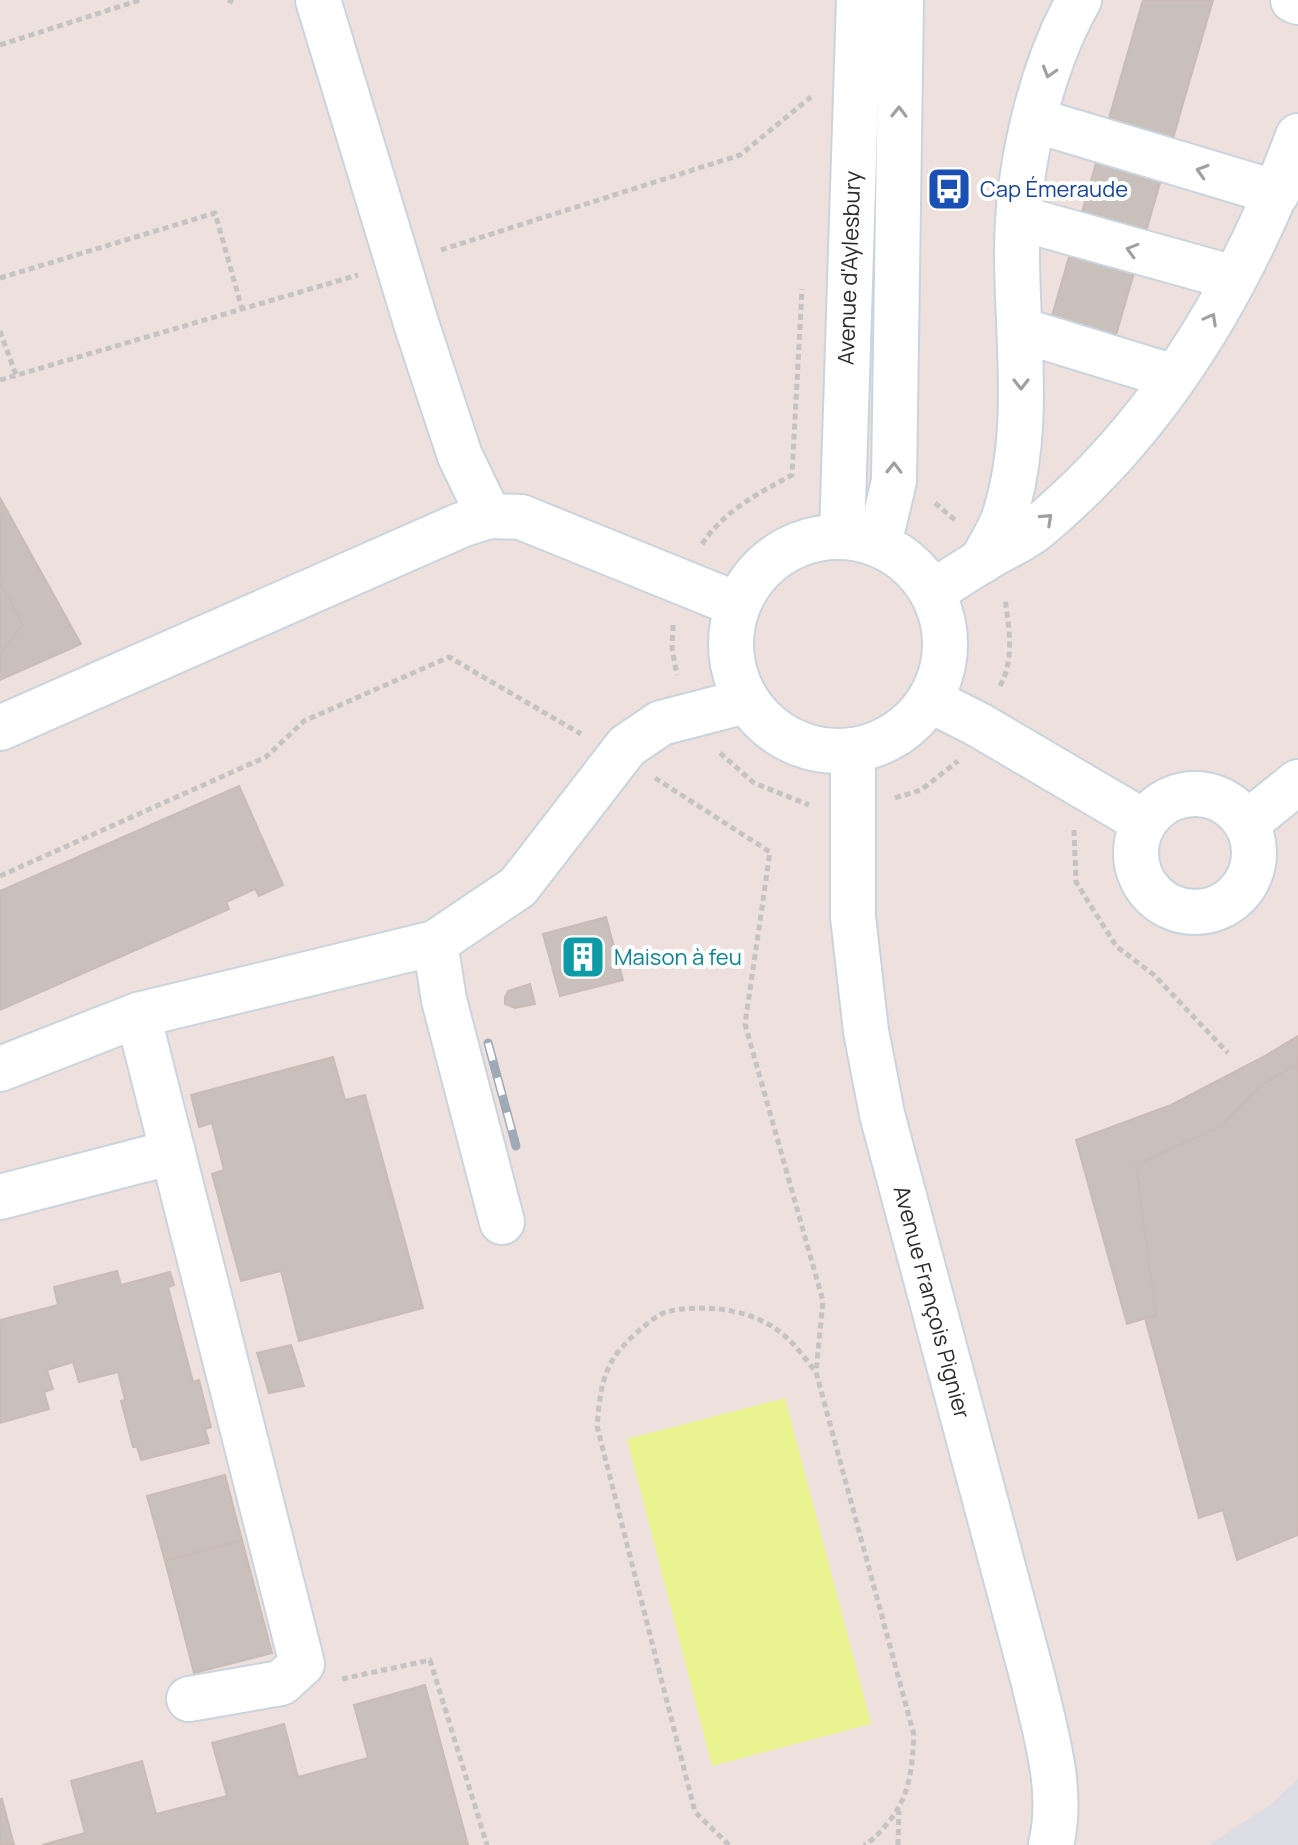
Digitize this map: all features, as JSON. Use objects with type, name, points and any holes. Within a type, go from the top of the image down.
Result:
[{"type":"street","points":[[318,0],[460,456],[489,516]]},
{"type":"street","name":"Avenue d'Aylesbury","points":[[859,0],[856,93],[860,540]]},
{"type":"street","points":[[860,540],[894,481],[901,0]]},
{"type":"street","points":[[982,561],[1003,521],[1020,442],[1021,330],[1017,251],[1034,120],[1056,48],[1079,0]]},
{"type":"street","points":[[1034,120],[1277,193]]},
{"type":"street","points":[[933,592],[1035,530],[1104,465],[1149,414],[1196,345],[1234,278],[1277,193],[1298,136]]},
{"type":"street","points":[[1019,218],[1234,278]]},
{"type":"street","points":[[1021,330],[1174,377]]},
{"type":"street","points":[[0,728],[446,531],[489,516],[521,517],[736,604]]},
{"type":"street","points":[[809,539],[860,540],[910,563],[933,592],[945,628],[944,665],[930,700],[910,724],[884,741],[853,751],[822,750],[792,741],[766,724],[746,701],[731,658],[729,637],[736,604],[753,575],[778,552],[809,539]]},
{"type":"street","points":[[930,700],[979,725],[1144,822]]},
{"type":"street","points":[[0,1069],[138,1015],[435,943],[518,887],[627,746],[661,723],[746,701]]},
{"type":"street","name":"Avenue François Pignier","points":[[853,751],[853,917],[866,1031],[882,1114],[1030,1667],[1053,1766],[1055,1829],[1051,1845]]},
{"type":"street","points":[[1247,823],[1298,782]]},
{"type":"street","points":[[1183,794],[1203,794],[1223,801],[1240,813],[1247,823],[1255,852],[1252,872],[1238,895],[1221,907],[1201,913],[1180,912],[1152,894],[1140,877],[1135,857],[1137,836],[1144,822],[1162,804],[1183,794]]},
{"type":"street","points":[[435,943],[444,1000],[502,1222]]},
{"type":"street","points":[[138,1015],[302,1664],[281,1683],[189,1699]]},
{"type":"street","points":[[0,1197],[173,1152]]},
{"type":"path","points":[[0,45],[140,0]]},
{"type":"path","points":[[0,380],[398,263],[740,155],[812,96],[856,93]]},
{"type":"path","points":[[0,278],[215,213],[242,309]]},
{"type":"path","points":[[0,331],[16,375]]},
{"type":"path","points":[[959,758],[972,765]]},
{"type":"path","points":[[1075,820],[1073,847],[1076,882],[1116,946],[1154,975],[1228,1053]]},
{"type":"path","points":[[729,1845],[695,1812],[597,1426],[600,1390],[615,1355],[663,1312],[732,1310],[773,1326],[795,1346],[816,1372],[914,1735],[912,1778],[899,1810],[873,1841],[864,1845]]},
{"type":"path","points":[[302,1664],[334,1681],[430,1660],[487,1845]]},
{"type":"path","points":[[898,1845],[899,1810]]},
{"type":"shaded area","points":[[1298,1779],[1298,1845],[1209,1845],[1270,1805]]},
{"type":"green space","points":[[785,1398],[871,1724],[712,1766],[627,1439]]},
{"type":"building","points":[[1143,0],[1213,0],[1116,335],[1052,316]]},
{"type":"building","points":[[0,498],[81,644],[0,680],[0,653],[23,625],[0,583]]},
{"type":"building","points":[[0,583],[23,625],[0,653]]},
{"type":"building","points":[[239,786],[283,885],[259,896],[255,889],[226,902],[229,909],[0,1010],[0,891]]},
{"type":"building","name":"Maison à feu","points":[[606,917],[623,980],[560,996],[543,934]]},
{"type":"building","points":[[530,984],[535,1004],[515,1008],[505,1004],[508,991]]},
{"type":"building","points":[[1298,1036],[1298,1063],[1259,1087],[1221,1126],[1136,1165],[1156,1315],[1127,1324],[1076,1140],[1171,1105]]},
{"type":"building","points":[[333,1057],[345,1100],[365,1095],[423,1308],[299,1341],[281,1271],[241,1281],[212,1174],[224,1170],[212,1123],[199,1127],[191,1095]]},
{"type":"building","points":[[1298,1063],[1298,1535],[1237,1560],[1223,1510],[1199,1518],[1145,1318],[1156,1315],[1136,1165],[1221,1126],[1259,1087]]},
{"type":"building","points":[[117,1271],[121,1285],[170,1272],[174,1285],[168,1287],[193,1382],[199,1380],[211,1427],[205,1429],[209,1443],[141,1460],[137,1447],[133,1447],[121,1401],[125,1400],[118,1372],[79,1382],[73,1362],[47,1370],[53,1389],[44,1392],[49,1409],[0,1423],[0,1320],[58,1305],[54,1287]]},
{"type":"building","points":[[291,1345],[304,1386],[269,1393],[257,1353]]},
{"type":"building","points":[[225,1475],[242,1540],[165,1561],[147,1496]]},
{"type":"building","points":[[242,1540],[272,1653],[194,1673],[165,1561]]},
{"type":"building","points":[[425,1685],[468,1845],[42,1845],[85,1833],[71,1781],[142,1761],[156,1814],[227,1796],[212,1743],[284,1724],[298,1777],[368,1758],[354,1705]]},
{"type":"building","points":[[2,1799],[14,1845],[0,1845]]},
{"type":"railway","points":[[488,1043],[516,1146]]},
{"type":"place","name":"Cap Émeraude","points":[[949,189]]},
{"type":"place","name":"Maison à feu","points":[[583,957]]}]
